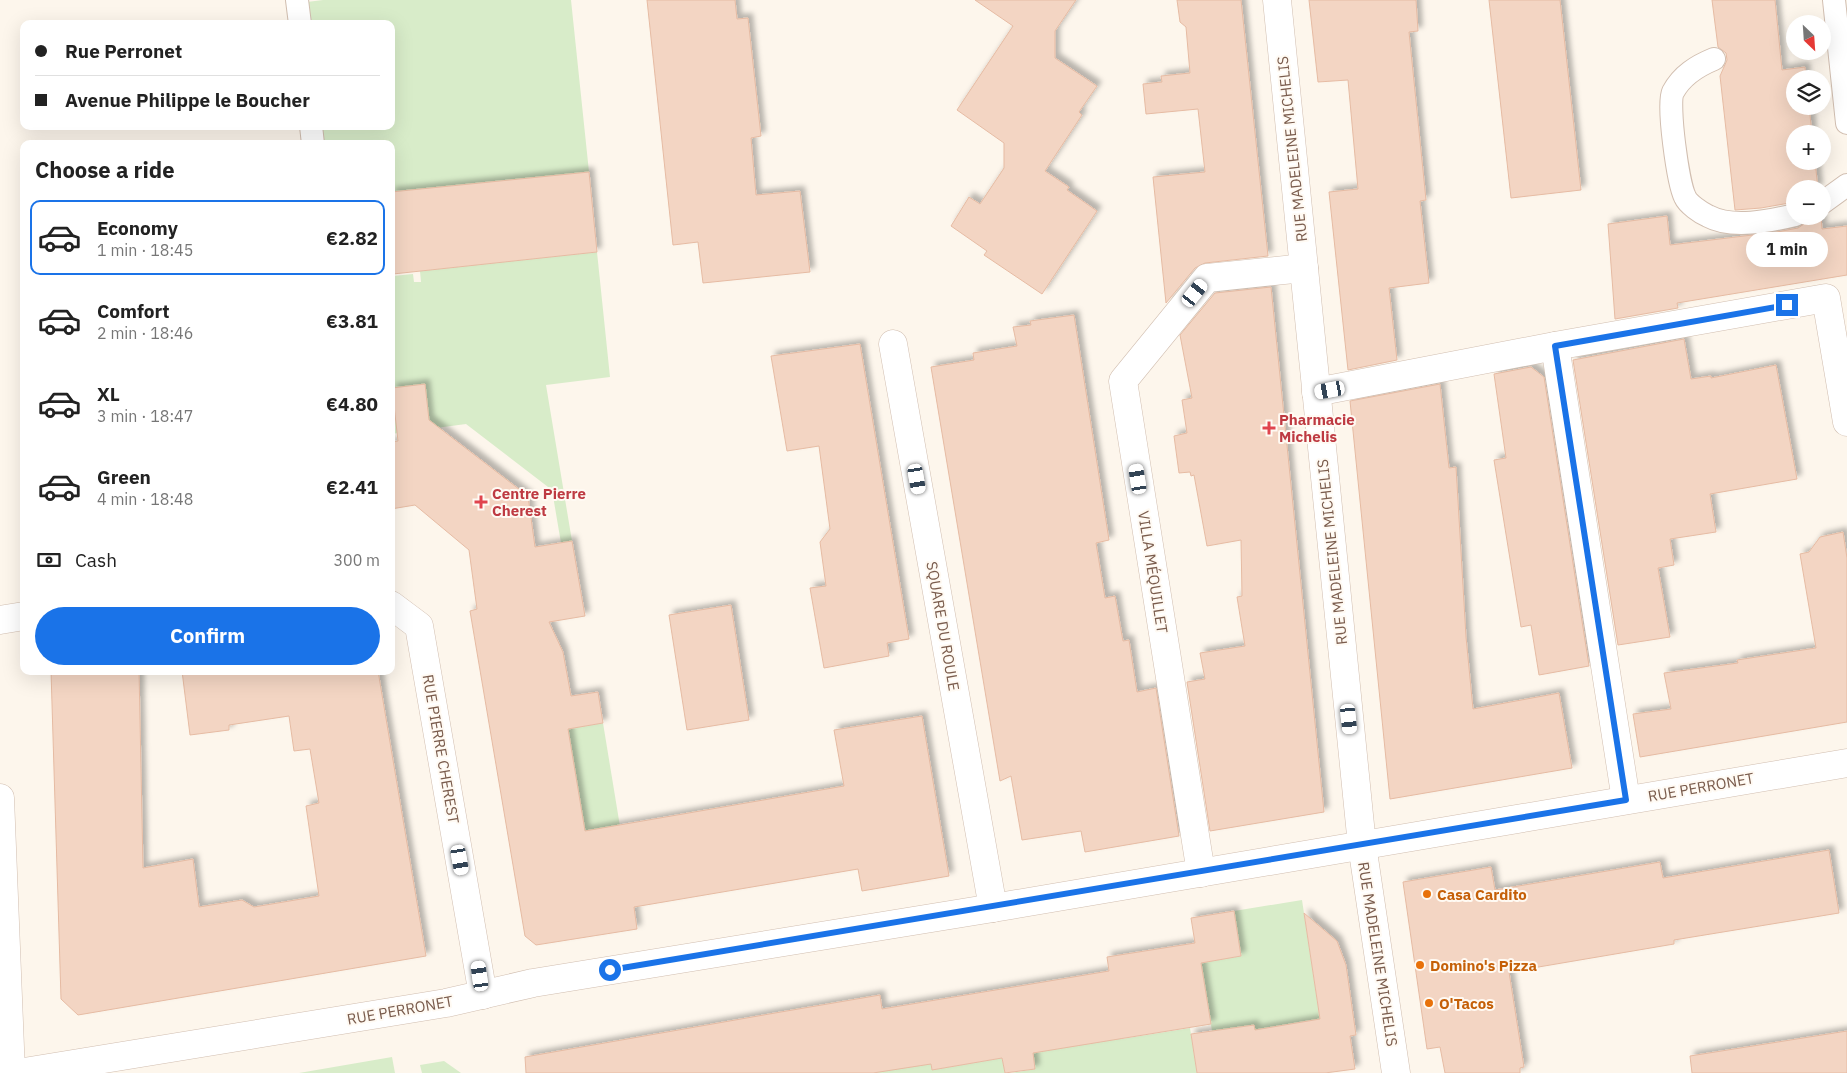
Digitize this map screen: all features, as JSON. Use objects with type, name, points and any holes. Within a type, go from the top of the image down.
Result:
[{"type":"street","name":"RUE MADELEINE MICHELIS","points":[[1277,0],[1362,845],[1396,1073]]},
{"type":"street","name":"VILLA MÉQUILLET","points":[[1201,873],[1123,381],[1207,278],[1304,268]]},
{"type":"street","points":[[1316,392],[1555,346],[1826,298],[1847,422]]},
{"type":"street","name":"SQUARE DU ROULE","points":[[893,344],[993,908]]},
{"type":"street","points":[[1555,346],[1626,800]]},
{"type":"street","name":"RUE PIERRE CHEREST","points":[[395,608],[419,626],[483,994]]},
{"type":"street","points":[[0,620],[20,617]]},
{"type":"street","name":"RUE PERRONET","points":[[18,1073],[446,1003],[533,983],[993,908],[1847,763]]},
{"type":"street","points":[[0,798],[11,1073]]},
{"type":"lane","points":[[297,0],[300,20]]},
{"type":"lane","points":[[1834,0],[1847,122]]},
{"type":"lane","points":[[1714,59],[1698,66],[1682,78],[1670,100],[1679,183],[1686,200],[1709,217],[1730,223],[1786,217]]},
{"type":"lane","points":[[1831,197],[1847,185]]},
{"type":"green space","points":[[323,0],[571,0],[589,172],[395,192],[395,140],[321,140],[319,130],[395,130],[395,20],[309,20],[307,2]]},
{"type":"green space","points":[[597,252],[610,377],[546,385],[572,541],[561,543],[552,490],[466,424],[395,433],[395,276],[413,274],[414,282],[421,282],[420,271]]},
{"type":"green space","points":[[603,723],[627,869],[597,874],[552,731]]},
{"type":"green space","points":[[1302,900],[1320,1019],[1255,1030],[1254,1025],[1212,1031],[1201,963],[1241,956],[1234,911]]},
{"type":"green space","points":[[1117,1018],[1121,1039],[1190,1028],[1197,1073],[1011,1073],[1035,1069],[1033,1053]]},
{"type":"green space","points":[[928,1049],[932,1070],[1002,1058],[1005,1073],[873,1073]]},
{"type":"green space","points":[[392,1057],[395,1073],[299,1073]]},
{"type":"green space","points":[[444,1061],[461,1073],[422,1073],[420,1065]]},
{"type":"building","points":[[647,0],[735,0],[737,19],[748,18],[761,136],[751,138],[756,195],[800,191],[810,272],[703,283],[698,242],[673,245]]},
{"type":"building","points":[[975,0],[1076,0],[1055,31],[1055,58],[1097,86],[1079,112],[1082,115],[1045,171],[1069,187],[1067,190],[1097,211],[1042,294],[984,255],[987,251],[951,226],[969,197],[980,204],[1004,168],[1004,143],[957,110],[1013,26]]},
{"type":"building","points":[[1177,0],[1241,0],[1268,256],[1205,263],[1195,268],[1166,303],[1153,177],[1205,172],[1198,109],[1146,114],[1143,84],[1162,82],[1161,76],[1190,73],[1186,27],[1180,22]]},
{"type":"building","points":[[1309,0],[1416,0],[1418,31],[1409,32],[1426,200],[1420,201],[1429,283],[1389,288],[1397,360],[1348,370],[1329,192],[1358,189],[1348,80],[1318,82]]},
{"type":"building","points":[[1489,0],[1560,0],[1581,190],[1511,198]]},
{"type":"building","points":[[1712,0],[1775,0],[1782,70],[1805,67],[1805,70],[1786,70],[1786,115],[1810,115],[1811,125],[1786,125],[1786,170],[1816,170],[1817,180],[1786,180],[1786,204],[1735,210],[1720,76],[1727,60],[1726,53],[1718,47]]},
{"type":"building","points":[[589,172],[597,252],[395,274],[395,192]]},
{"type":"building","points":[[1667,216],[1670,245],[1777,232],[1798,228],[1802,225],[1822,225],[1822,229],[1847,226],[1847,275],[1677,303],[1678,308],[1615,319],[1608,224]]},
{"type":"building","points":[[1271,287],[1324,812],[1210,831],[1187,682],[1205,679],[1200,653],[1245,646],[1237,597],[1242,596],[1241,540],[1207,546],[1194,475],[1191,476],[1190,472],[1179,473],[1174,436],[1187,433],[1182,400],[1192,398],[1180,335],[1215,293]]},
{"type":"building","points":[[1074,315],[1109,540],[1096,543],[1105,598],[1115,596],[1123,641],[1129,640],[1137,692],[1156,688],[1179,836],[1085,852],[1081,831],[1022,840],[1011,776],[1000,781],[931,367],[974,360],[973,353],[1017,346],[1013,327],[1031,325],[1030,321]]},
{"type":"building","points":[[1684,339],[1691,379],[1711,376],[1711,378],[1776,365],[1797,479],[1710,494],[1716,532],[1670,539],[1674,565],[1658,568],[1670,637],[1618,645],[1573,360]]},
{"type":"building","points":[[860,344],[909,639],[887,643],[889,656],[824,668],[810,588],[826,586],[820,542],[830,529],[819,446],[787,451],[771,356]]},
{"type":"building","points":[[1531,367],[1544,377],[1589,666],[1539,675],[1531,625],[1521,627],[1494,460],[1506,458],[1494,374]]},
{"type":"building","points":[[425,384],[429,420],[528,496],[535,547],[572,541],[585,616],[549,622],[563,652],[571,696],[598,692],[603,723],[568,729],[585,831],[844,786],[834,730],[922,716],[949,876],[862,891],[858,869],[634,907],[637,929],[536,945],[525,936],[470,611],[477,609],[469,550],[415,505],[395,508],[395,441],[398,441],[395,414],[395,388]]},
{"type":"building","points":[[1440,384],[1449,468],[1456,467],[1466,637],[1473,709],[1559,693],[1572,768],[1390,799],[1350,401]]},
{"type":"building","points":[[1843,532],[1847,558],[1847,722],[1640,757],[1633,714],[1671,709],[1664,673],[1738,663],[1737,660],[1816,648],[1800,554],[1809,552],[1820,537]]},
{"type":"building","points":[[731,605],[749,720],[687,730],[669,615]]},
{"type":"building","points":[[51,675],[139,675],[143,868],[193,859],[199,907],[242,900],[254,907],[319,896],[306,806],[319,803],[310,749],[294,751],[289,716],[229,725],[229,730],[190,735],[182,675],[379,675],[426,956],[78,1015],[61,999]]},
{"type":"building","points":[[1829,850],[1839,913],[1674,940],[1674,944],[1509,972],[1524,1067],[1520,1068],[1520,1073],[1445,1073],[1440,1047],[1427,1049],[1403,882],[1491,867],[1495,890],[1660,862],[1663,878]]},
{"type":"building","points":[[1234,911],[1241,956],[1201,963],[1211,1024],[1033,1053],[1035,1069],[1005,1073],[1002,1058],[932,1070],[931,1064],[873,1073],[526,1073],[525,1057],[775,1013],[880,995],[882,1009],[1109,971],[1107,957],[1195,943],[1191,918]]},
{"type":"building","points":[[1304,913],[1337,941],[1346,965],[1356,1035],[1350,1036],[1355,1069],[1325,1073],[1197,1073],[1191,1034],[1254,1025],[1255,1030],[1320,1019]]},
{"type":"building","points":[[1847,1031],[1847,1073],[1692,1073],[1690,1056]]},
{"type":"place","name":"Pharmacie Michelis","points":[[1269,428]]},
{"type":"place","name":"Centre Pierre Cherest","points":[[481,502]]},
{"type":"place","name":"Casa Cardito","points":[[1427,894]]},
{"type":"place","name":"Domino's Pizza","points":[[1420,965]]},
{"type":"place","name":"O'Tacos","points":[[1429,1003]]},
{"type":"route","points":[[610,970],[993,908],[1626,800],[1555,346],[1787,305]]}]
